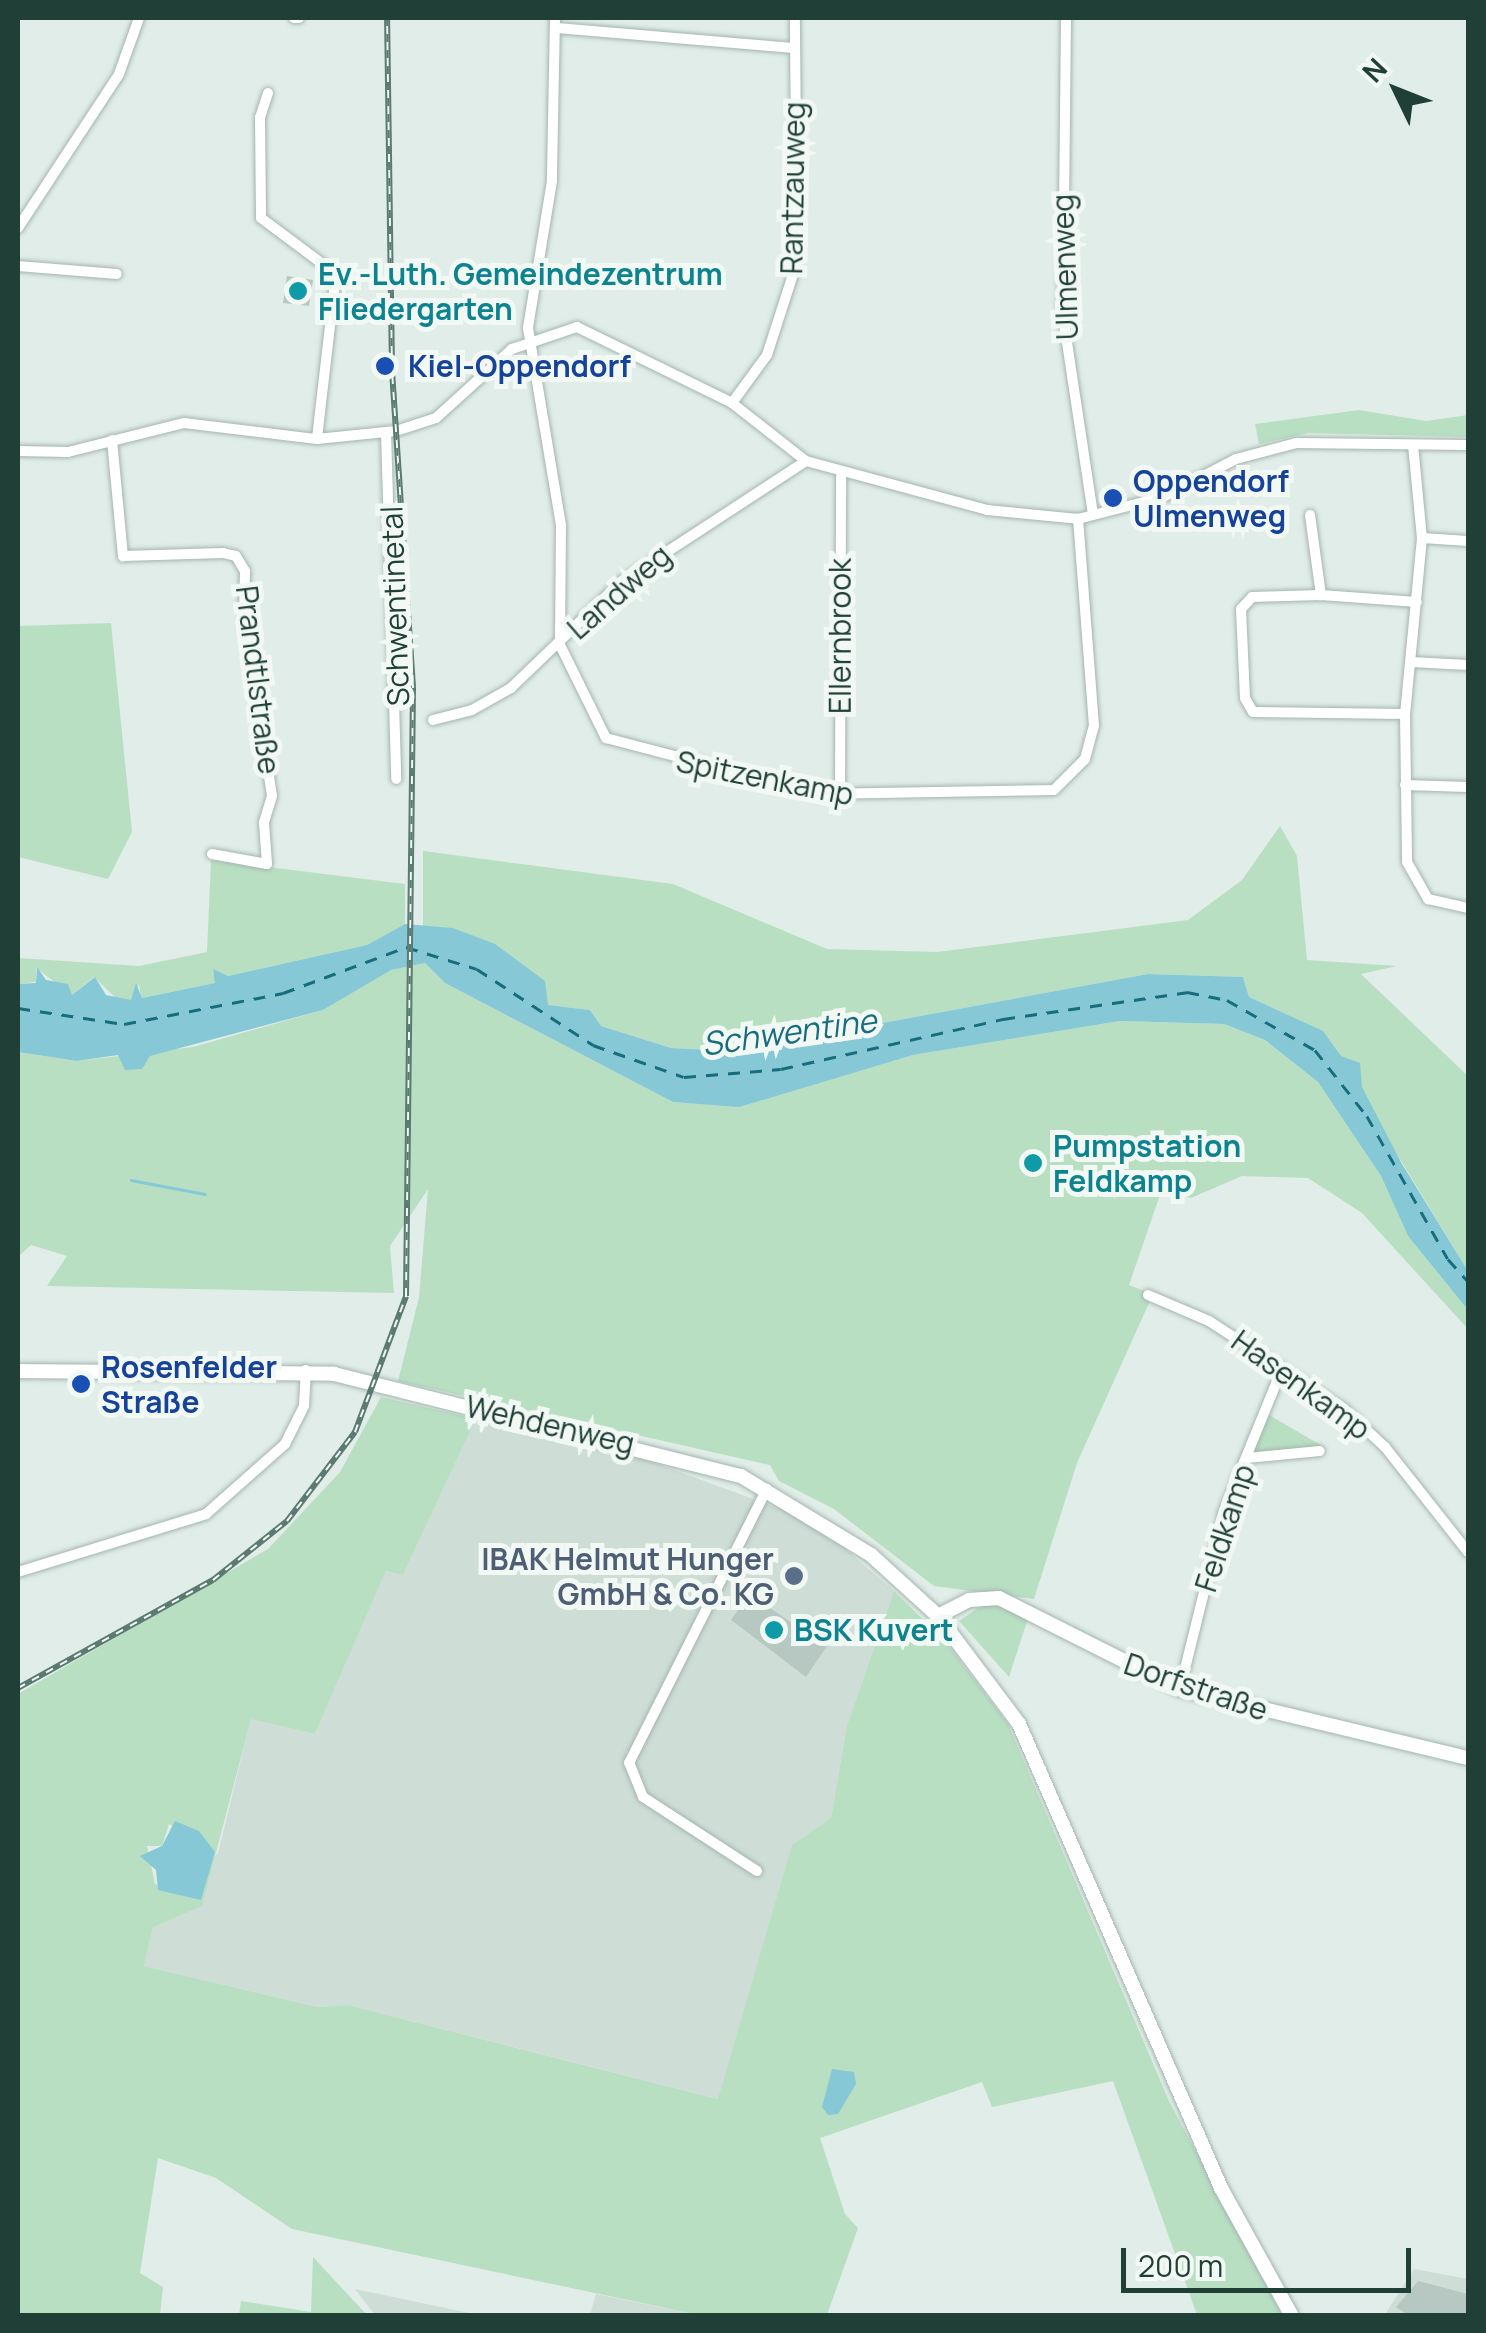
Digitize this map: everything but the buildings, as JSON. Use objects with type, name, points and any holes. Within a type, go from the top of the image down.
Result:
[{"type":"main road","name":"Wehdenweg","points":[[18,1371],[306,1370],[672,1454],[767,1488],[871,1555],[938,1616],[1000,1692],[1045,1778],[1221,2188],[1292,2316]]},
{"type":"main road","name":"Dorfstraße","points":[[938,1616],[970,1600],[1016,1603],[1180,1689],[1468,1758]]},
{"type":"street","points":[[18,228],[119,74],[139,18]]},
{"type":"street","name":"Rantzauweg","points":[[732,404],[767,355],[797,262],[795,18]]},
{"type":"street","name":"Ulmenweg","points":[[1066,18],[1063,316],[1093,515]]},
{"type":"street","points":[[556,23],[794,48]]},
{"type":"street","name":"Spitzenkamp","points":[[556,23],[552,181],[530,339],[560,526],[560,644],[586,711],[614,743],[840,796],[1027,796],[1072,778],[1094,726],[1078,519]]},
{"type":"street","points":[[268,94],[260,116],[260,218],[336,274],[320,439]]},
{"type":"street","points":[[18,266],[117,274]]},
{"type":"street","points":[[18,451],[68,452],[184,423],[320,439],[386,432],[436,418],[530,339],[562,328],[600,333],[638,362],[732,404],[806,461],[841,476],[988,510],[1078,519],[1163,497],[1262,448],[1326,440],[1468,444]]},
{"type":"street","name":"Schwentinetal","points":[[386,432],[396,779]]},
{"type":"street","name":"Prandtlstraße","points":[[112,440],[123,556],[223,553],[236,556],[244,571],[244,616],[272,796],[264,823],[266,864],[212,854]]},
{"type":"street","points":[[1413,445],[1422,538],[1405,714],[1407,862],[1419,889],[1439,905],[1468,908]]},
{"type":"street","name":"Landweg","points":[[433,720],[484,704],[560,644],[645,564],[806,461]]},
{"type":"street","name":"Ellernbrook","points":[[840,796],[841,476]]},
{"type":"street","points":[[1310,515],[1320,595]]},
{"type":"street","points":[[1422,538],[1468,541]]},
{"type":"street","points":[[1405,714],[1253,712],[1244,698],[1241,608],[1252,598],[1320,595],[1417,602]]},
{"type":"street","points":[[1411,662],[1468,666]]},
{"type":"street","points":[[1405,785],[1468,787]]},
{"type":"street","name":"Hasenkamp","points":[[1148,1295],[1209,1321],[1371,1432],[1468,1552]]},
{"type":"street","points":[[18,1572],[206,1514],[285,1444],[304,1406],[306,1370]]},
{"type":"street","name":"Feldkamp","points":[[1180,1689],[1224,1512],[1281,1371]]},
{"type":"street","points":[[1247,1458],[1320,1451]]},
{"type":"street","points":[[757,1871],[643,1797],[629,1764],[767,1488]]},
{"type":"shaded area","points":[[476,1419],[647,1460],[783,1510],[829,1535],[894,1591],[847,1725],[831,1818],[792,1846],[719,2099],[348,2005],[318,2007],[144,1966],[153,1927],[218,1853],[251,1718],[315,1734],[386,1571],[403,1575]]},
{"type":"shaded area","points":[[1414,2269],[1468,2279],[1468,2315],[1384,2316]]},
{"type":"shaded area","points":[[355,2289],[479,2315],[375,2315]]},
{"type":"shaded area","points":[[596,2294],[699,2315],[590,2315]]},
{"type":"green space","points":[[1359,410],[1426,421],[1468,415],[1468,437],[1308,433],[1259,444],[1255,424]]},
{"type":"green space","points":[[111,623],[132,832],[108,879],[18,857],[18,626]]},
{"type":"green space","points":[[1280,826],[1297,856],[1307,960],[1397,966],[1361,974],[1468,1076],[1468,1271],[1322,1031],[1249,997],[1243,977],[1148,974],[731,1051],[671,1048],[601,1026],[590,1010],[548,1005],[453,928],[423,928],[423,851],[673,884],[827,949],[937,952],[1188,920],[1242,880]]},
{"type":"green space","points":[[211,860],[405,884],[405,924],[367,945],[228,976],[213,970],[216,983],[141,998],[139,984],[132,1000],[118,1000],[94,977],[72,995],[36,968],[36,982],[18,984],[18,958],[139,966],[207,952]]},
{"type":"green space","points":[[425,963],[445,983],[673,1102],[739,1106],[913,1055],[1120,1021],[1224,1024],[1265,1040],[1318,1082],[1381,1176],[1408,1236],[1468,1310],[1468,1329],[1362,1213],[1308,1178],[1242,1176],[1191,1198],[1162,1189],[1129,1285],[1147,1292],[1149,1303],[1077,1463],[1034,1599],[934,1586],[834,1509],[779,1481],[770,1465],[398,1381],[419,1297],[428,1189],[390,1246],[394,1293],[47,1286],[67,1256],[31,1245],[18,1257],[18,1052],[77,1061],[193,1047],[323,1010],[390,970]]},
{"type":"green space","points":[[381,1397],[476,1419],[403,1575],[386,1571],[315,1734],[251,1719],[202,1906],[153,1927],[144,1966],[318,2007],[348,2005],[718,2099],[792,1845],[831,1818],[847,1725],[894,1591],[945,1641],[1008,1724],[1169,2101],[1282,2315],[1197,2315],[1113,2081],[992,2107],[982,2082],[820,2138],[845,2214],[858,2228],[827,2315],[699,2315],[292,2229],[216,2178],[158,2158],[140,2273],[163,2287],[160,2315],[18,2315],[18,1694],[268,1549],[340,1472]],"holes":[[[169,1824],[215,1852],[201,1900],[155,1884],[147,1846],[162,1846]]]},
{"type":"green space","points":[[1269,1415],[1324,1447],[1253,1454]]},
{"type":"green space","points":[[985,1603],[1029,1615],[1009,1677],[959,1621]]},
{"type":"green space","points":[[313,2257],[367,2315],[239,2315],[241,2301],[311,2312]]},
{"type":"water","points":[[405,924],[453,928],[495,944],[545,981],[548,1005],[590,1010],[601,1026],[671,1048],[731,1051],[1148,974],[1243,977],[1249,997],[1323,1031],[1341,1056],[1360,1063],[1362,1087],[1402,1164],[1468,1271],[1468,1310],[1408,1236],[1381,1176],[1318,1082],[1265,1040],[1224,1024],[1120,1021],[913,1055],[739,1107],[673,1102],[445,983],[425,963],[391,970],[323,1010],[150,1056],[142,1069],[125,1070],[118,1055],[77,1061],[18,1052],[18,984],[36,983],[37,967],[46,980],[68,984],[72,995],[95,977],[106,995],[131,1000],[136,983],[142,998],[215,983],[213,969],[228,976],[367,945]]},
{"type":"water","points":[[175,1821],[199,1831],[215,1852],[201,1900],[158,1890],[156,1870],[140,1856],[162,1846]]},
{"type":"water","points":[[832,2069],[854,2072],[856,2084],[838,2114],[828,2115],[822,2107]]},
{"type":"waterway","points":[[131,1180],[205,1194]]},
{"type":"ferry route","points":[[18,1008],[124,1024],[283,993],[406,947],[477,969],[593,1045],[684,1077],[781,1069],[1003,1019],[1187,992],[1227,1000],[1315,1050],[1367,1116],[1448,1259],[1468,1281]]},
{"type":"railway","points":[[18,1688],[213,1580],[287,1521],[355,1432],[406,1296],[413,687],[392,370],[387,18]]},
{"type":"place","name":"Ev.-Luth. Gemeindezentrum Fliedergarten","points":[[298,291]]},
{"type":"place","name":"Kiel-Oppendorf","points":[[385,366]]},
{"type":"place","name":"Oppendorf Ulmenweg","points":[[1113,498]]},
{"type":"place","name":"Pumpstation Feldkamp","points":[[1033,1163]]},
{"type":"place","name":"Rosenfelder Straße","points":[[81,1384]]},
{"type":"place","name":"IBAK Helmut Hunger GmbH & Co. KG","points":[[794,1576]]},
{"type":"place","name":"BSK Kuvert","points":[[774,1630]]},
{"type":"water label","name":"Schwentine","points":[[789,1032]]}]
